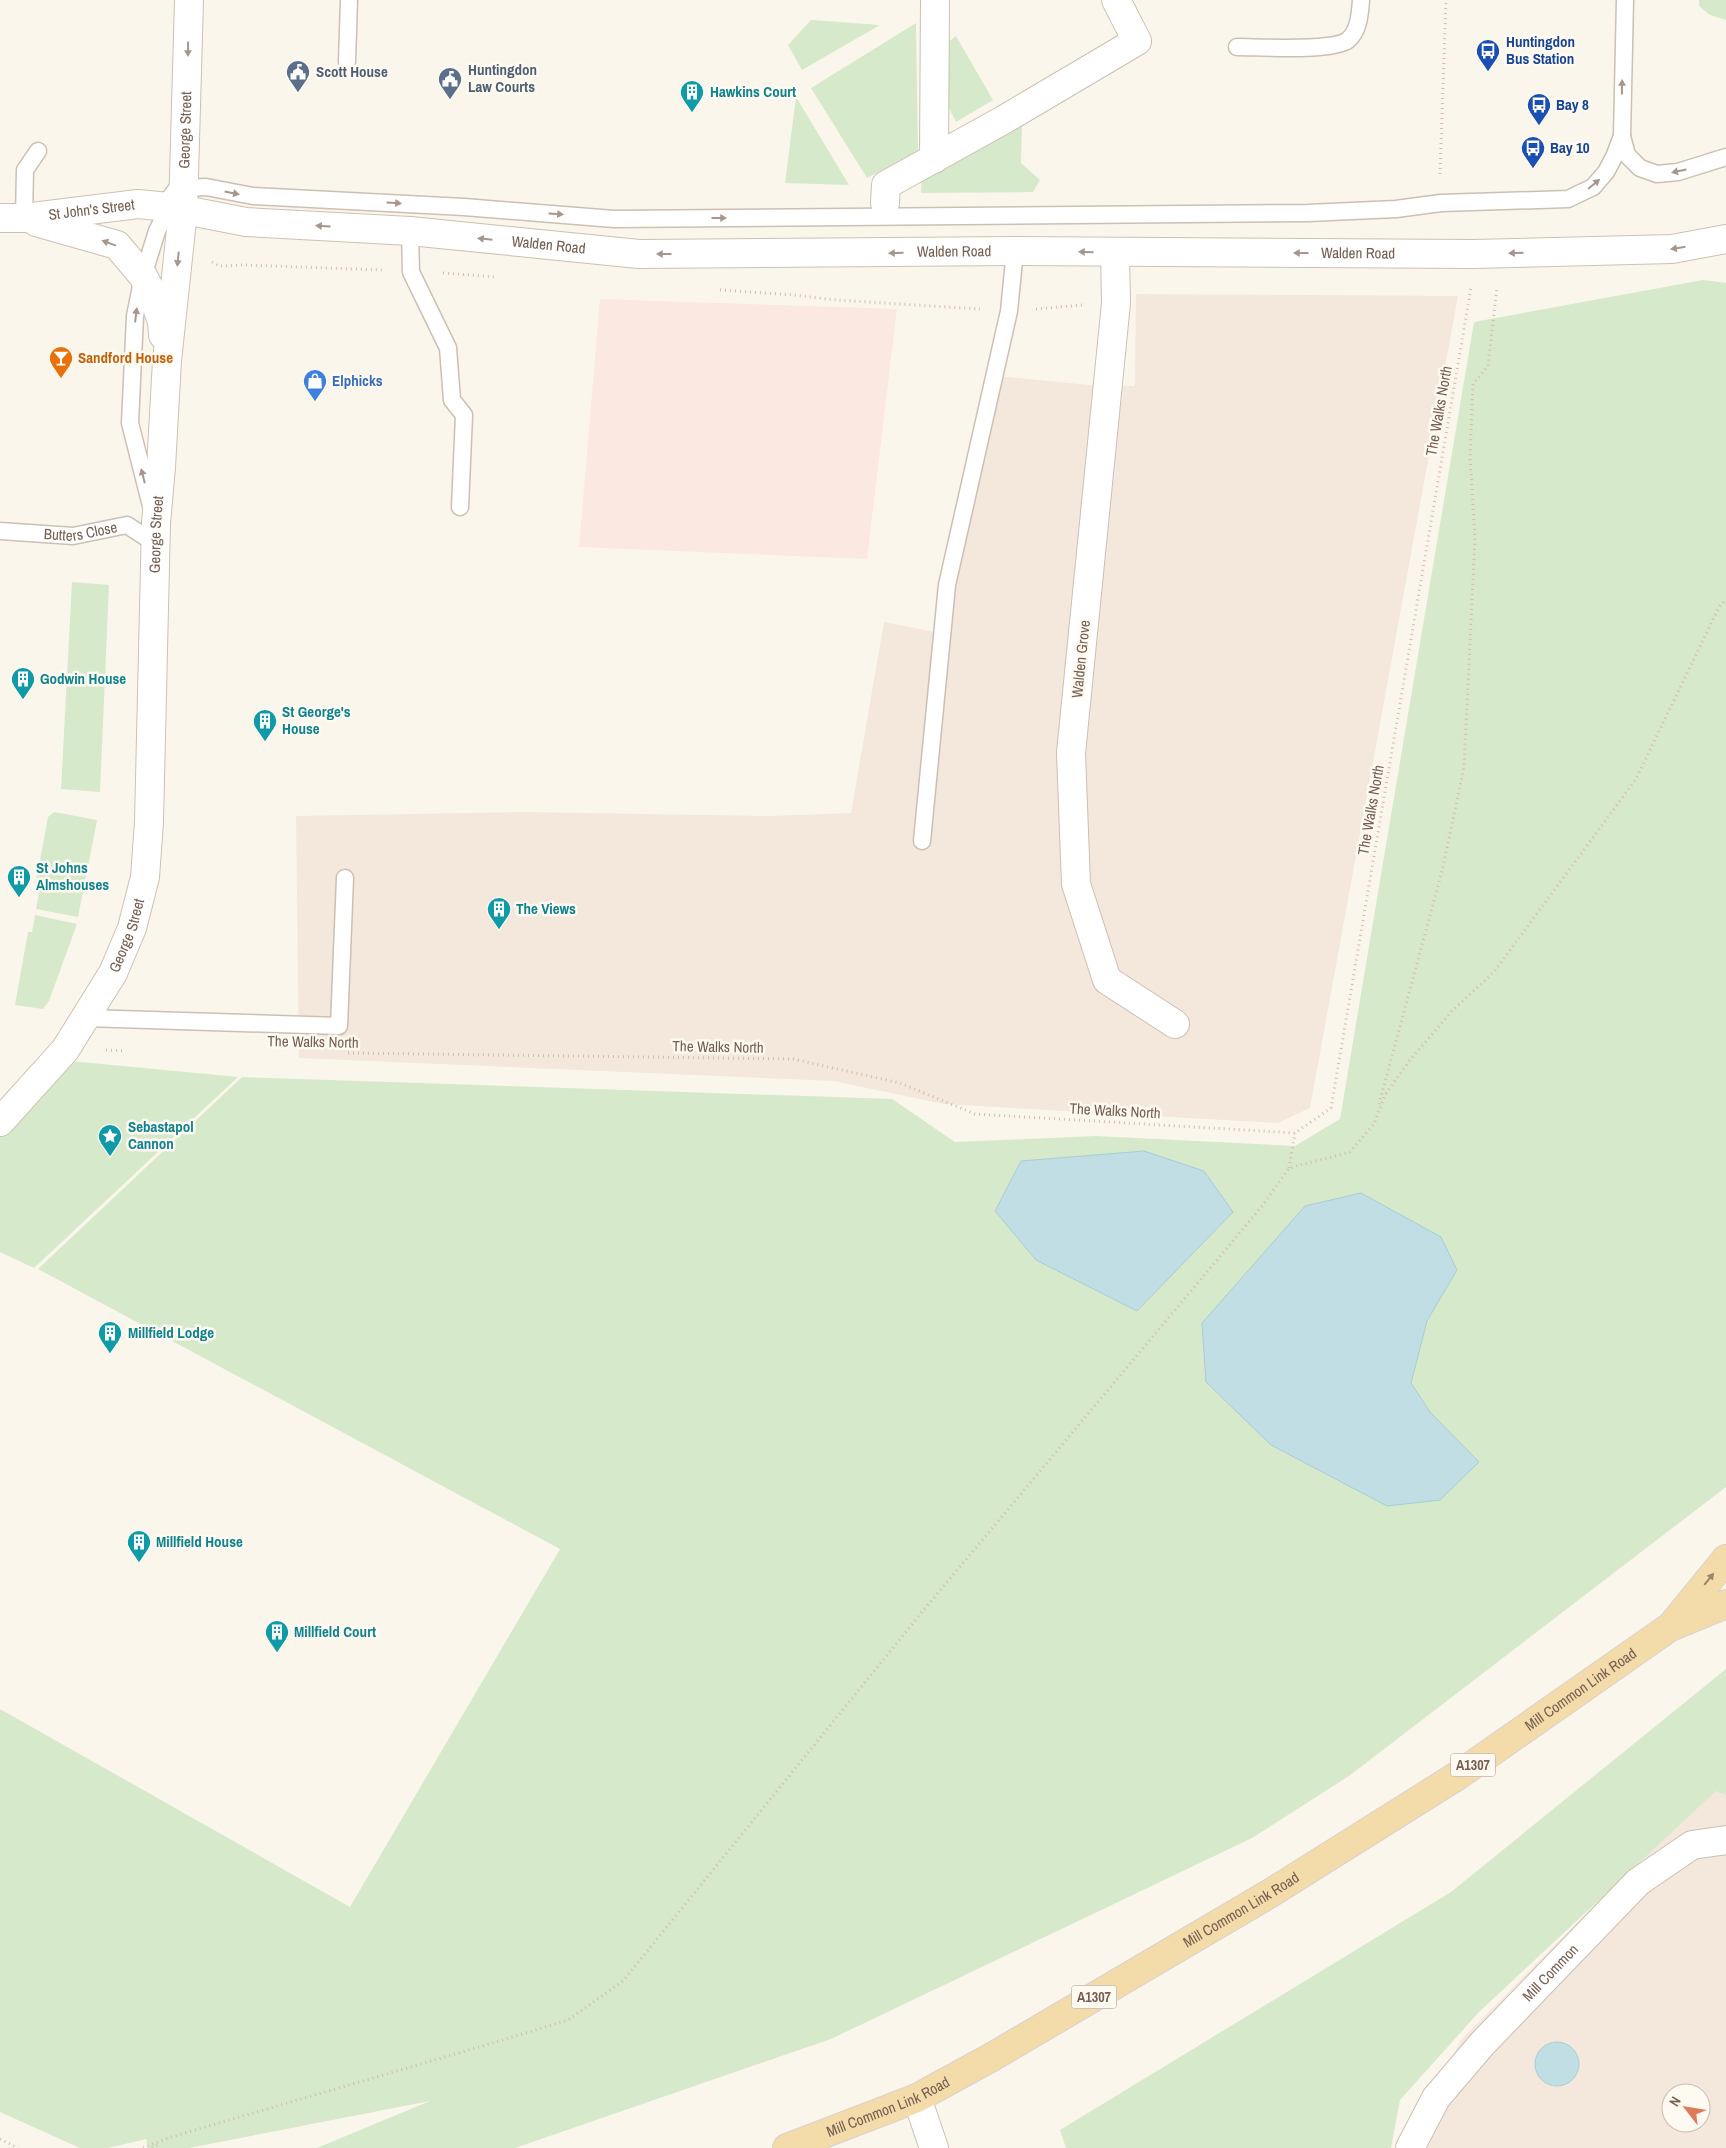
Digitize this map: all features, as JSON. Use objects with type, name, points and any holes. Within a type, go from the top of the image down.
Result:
[{"type":"main road","name":"George Street","points":[[0,1122],[65,1050],[113,973],[132,928],[145,877],[149,822],[156,534],[179,202],[189,0]]},
{"type":"main road","points":[[934,159],[935,0]]},
{"type":"main road","points":[[884,203],[886,185],[1005,120],[1137,41],[1116,0]]},
{"type":"main road","name":"St John's Street","points":[[12,218],[138,204],[179,202]]},
{"type":"main road","name":"Walden Road","points":[[179,202],[246,222],[410,231],[639,254],[1015,252],[1473,254],[1672,249],[1726,239]]},
{"type":"main road","points":[[12,218],[117,245],[143,276],[153,295],[162,322],[167,361]]},
{"type":"main road","name":"Walden Grove","points":[[1115,253],[1116,303],[1071,753],[1076,884],[1107,980],[1175,1024]]},
{"type":"main road","name":"Mill Common Link Road","points":[[1670,1627],[1726,1559]]},
{"type":"main road","name":"Mill Common Link Road","points":[[787,2148],[916,2098],[992,2057],[1269,1894],[1457,1776],[1670,1627],[1726,1604]]},
{"type":"main road","name":"Mill Common","points":[[1410,2148],[1436,2098],[1482,2044],[1638,1882],[1692,1845],[1726,1840]]},
{"type":"main road","points":[[916,2098],[934,2148]]},
{"type":"lane","points":[[347,62],[349,0]]},
{"type":"lane","points":[[1237,47],[1332,46],[1347,41],[1353,35],[1360,17],[1360,0]]},
{"type":"lane","points":[[1624,0],[1622,136],[1627,155],[1640,168],[1657,174],[1678,172],[1726,157]]},
{"type":"lane","points":[[156,534],[130,423],[135,316],[143,276],[157,231],[179,202],[206,188],[253,196],[464,207],[614,219],[1308,213],[1396,209],[1441,202],[1568,199],[1593,187],[1600,180],[1614,157],[1622,136]]},
{"type":"lane","points":[[12,218],[25,170],[38,151]]},
{"type":"lane","points":[[410,231],[411,272],[448,348],[452,400],[464,415],[460,507]]},
{"type":"lane","points":[[922,842],[947,585],[1009,311],[1015,252]]},
{"type":"lane","name":"Butters Close","points":[[0,531],[72,536],[127,525],[156,534]]},
{"type":"lane","points":[[86,1018],[339,1026],[345,878]]},
{"type":"path","points":[[1439,182],[1446,0]]},
{"type":"path","points":[[219,266],[244,264]]},
{"type":"path","name":"The Walks North","points":[[347,1053],[793,1059],[900,1083],[975,1114],[1295,1132],[1331,1108],[1471,286]]},
{"type":"path","points":[[1374,1124],[1442,871],[1464,767],[1475,538],[1470,456],[1473,384],[1488,366],[1497,286]]},
{"type":"path","points":[[1290,1168],[1350,1152],[1374,1124],[1385,1095],[1410,1060],[1452,1010],[1494,972],[1636,779],[1719,607],[1726,599]]},
{"type":"path","points":[[65,1050],[133,1051]]},
{"type":"path","points":[[1295,1132],[1295,1146]]},
{"type":"path","points":[[143,2148],[171,2137],[568,2020],[623,1981],[922,1612],[1264,1205],[1290,1168],[1295,1132]]},
{"type":"path","points":[[152,2148],[171,2137]]},
{"type":"path","points":[[0,2139],[18,2148]]},
{"type":"shaded area","points":[[1136,294],[1458,296],[1310,1108],[1278,1123],[943,1104],[834,1081],[299,1058],[296,816],[528,812],[771,816],[851,813],[884,622],[946,634],[987,375],[1089,385],[1135,386]]},
{"type":"shaded area","points":[[600,299],[897,309],[867,559],[579,547]]},
{"type":"shaded area","points":[[1726,1764],[1726,2148],[1406,2148],[1461,2040],[1644,1855]]},
{"type":"green space","points":[[1699,0],[1726,0],[1726,20],[1710,15],[1699,6]]},
{"type":"green space","points":[[811,20],[880,25],[802,70],[788,45]]},
{"type":"green space","points":[[916,23],[918,152],[867,178],[811,88]]},
{"type":"green space","points":[[956,36],[993,100],[956,122],[948,106],[947,43]]},
{"type":"green space","points":[[796,97],[849,185],[785,183]]},
{"type":"green space","points":[[1022,125],[1021,163],[1040,180],[1033,192],[921,193],[922,174]]},
{"type":"green space","points":[[1703,280],[1726,283],[1726,1487],[1349,1776],[1252,1838],[831,2039],[515,2148],[317,2148],[430,2101],[189,2148],[148,2148],[146,2139],[108,2148],[80,2148],[0,2112],[0,1709],[350,1907],[560,1549],[38,1269],[242,1077],[892,1099],[955,1142],[1096,1136],[1295,1146],[1340,1119],[1474,322]]},
{"type":"green space","points":[[72,582],[109,585],[100,792],[61,789]]},
{"type":"green space","points":[[54,812],[97,820],[78,917],[36,909],[40,888],[35,887],[48,817]]},
{"type":"green space","points":[[35,915],[77,924],[49,1001],[43,1009],[15,1005],[28,932],[32,932]]},
{"type":"green space","points":[[70,1061],[238,1077],[34,1268],[0,1252],[0,1136],[31,1098]]},
{"type":"green space","points":[[1726,1669],[1726,1795],[1716,1791],[1479,2012],[1400,2100],[1391,2148],[1066,2148],[1060,2130],[1451,1892]]},
{"type":"water","points":[[1144,1151],[1204,1171],[1233,1212],[1137,1311],[1036,1260],[995,1211],[1021,1161]]},
{"type":"water","points":[[1361,1193],[1441,1237],[1457,1270],[1427,1321],[1411,1383],[1430,1412],[1479,1462],[1440,1500],[1387,1506],[1271,1445],[1206,1382],[1202,1323],[1305,1206]]},
{"type":"water","points":[[1553,2042],[1561,2042],[1573,2048],[1579,2064],[1573,2080],[1561,2086],[1553,2086],[1541,2080],[1535,2068],[1535,2060],[1541,2048]]},
{"type":"place","name":"Huntingdon Bus Station","points":[[1488,72]]},
{"type":"place","name":"Scott House","points":[[298,93]]},
{"type":"place","name":"Huntingdon Law Courts","points":[[450,100]]},
{"type":"place","name":"Hawkins Court","points":[[692,113]]},
{"type":"place","name":"Bay 8","points":[[1539,126]]},
{"type":"place","name":"Bay 10","points":[[1533,169]]},
{"type":"place","name":"Sandford House","points":[[61,379]]},
{"type":"place","name":"Elphicks","points":[[315,402]]},
{"type":"place","name":"Godwin House","points":[[23,700]]},
{"type":"place","name":"St George's House","points":[[265,742]]},
{"type":"place","name":"St Johns Almshouses","points":[[19,898]]},
{"type":"place","name":"The Views","points":[[499,930]]},
{"type":"place","name":"Sebastapol Cannon","points":[[110,1157]]},
{"type":"place","name":"Millfield Lodge","points":[[110,1354]]},
{"type":"place","name":"Millfield House","points":[[139,1563]]},
{"type":"place","name":"Millfield Court","points":[[277,1653]]}]
